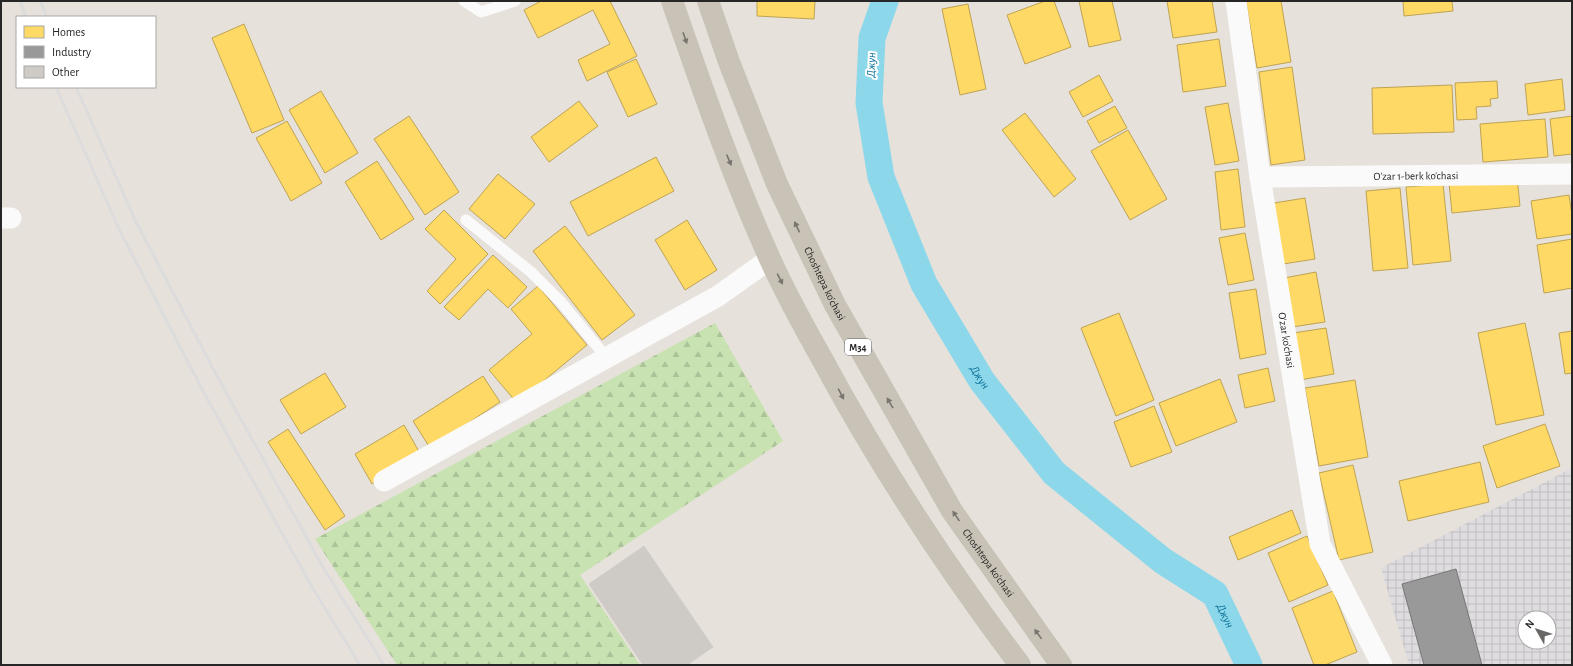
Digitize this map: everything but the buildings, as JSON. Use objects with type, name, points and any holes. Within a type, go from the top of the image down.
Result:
[{"type":"main road","points":[[672,1],[721,141],[770,259],[806,331],[848,407],[890,478],[943,558],[1020,665]]},
{"type":"main road","name":"Choshtepa ko'chasi","points":[[708,1],[729,62],[777,184],[835,305],[952,511],[1062,665]]},
{"type":"street","name":"O'zar ko'chasi","points":[[1236,1],[1260,177],[1320,544],[1382,665]]},
{"type":"street","name":"O'zar 1-berk ko'chasi","points":[[1260,177],[1572,174]]},
{"type":"street","points":[[384,482],[718,296],[770,259]]},
{"type":"lane","points":[[464,1],[481,12],[515,1]]},
{"type":"lane","points":[[466,220],[531,272],[561,302],[606,357]]},
{"type":"shaded area","points":[[1572,468],[1572,665],[1409,665],[1381,568]]},
{"type":"green space","points":[[715,323],[783,441],[580,575],[640,665],[397,665],[315,539]]},
{"type":"waterway","name":"Джун","points":[[885,1],[872,38],[869,103],[881,177],[924,284],[982,381],[1054,473],[1163,561],[1215,594],[1249,665]]},
{"type":"railway","points":[[20,1],[26,16]]},
{"type":"railway","points":[[40,1],[47,16]]},
{"type":"railway","points":[[56,88],[119,229],[204,393],[312,587],[360,665]]},
{"type":"railway","points":[[76,88],[136,222],[217,376],[324,569],[384,665]]}]
